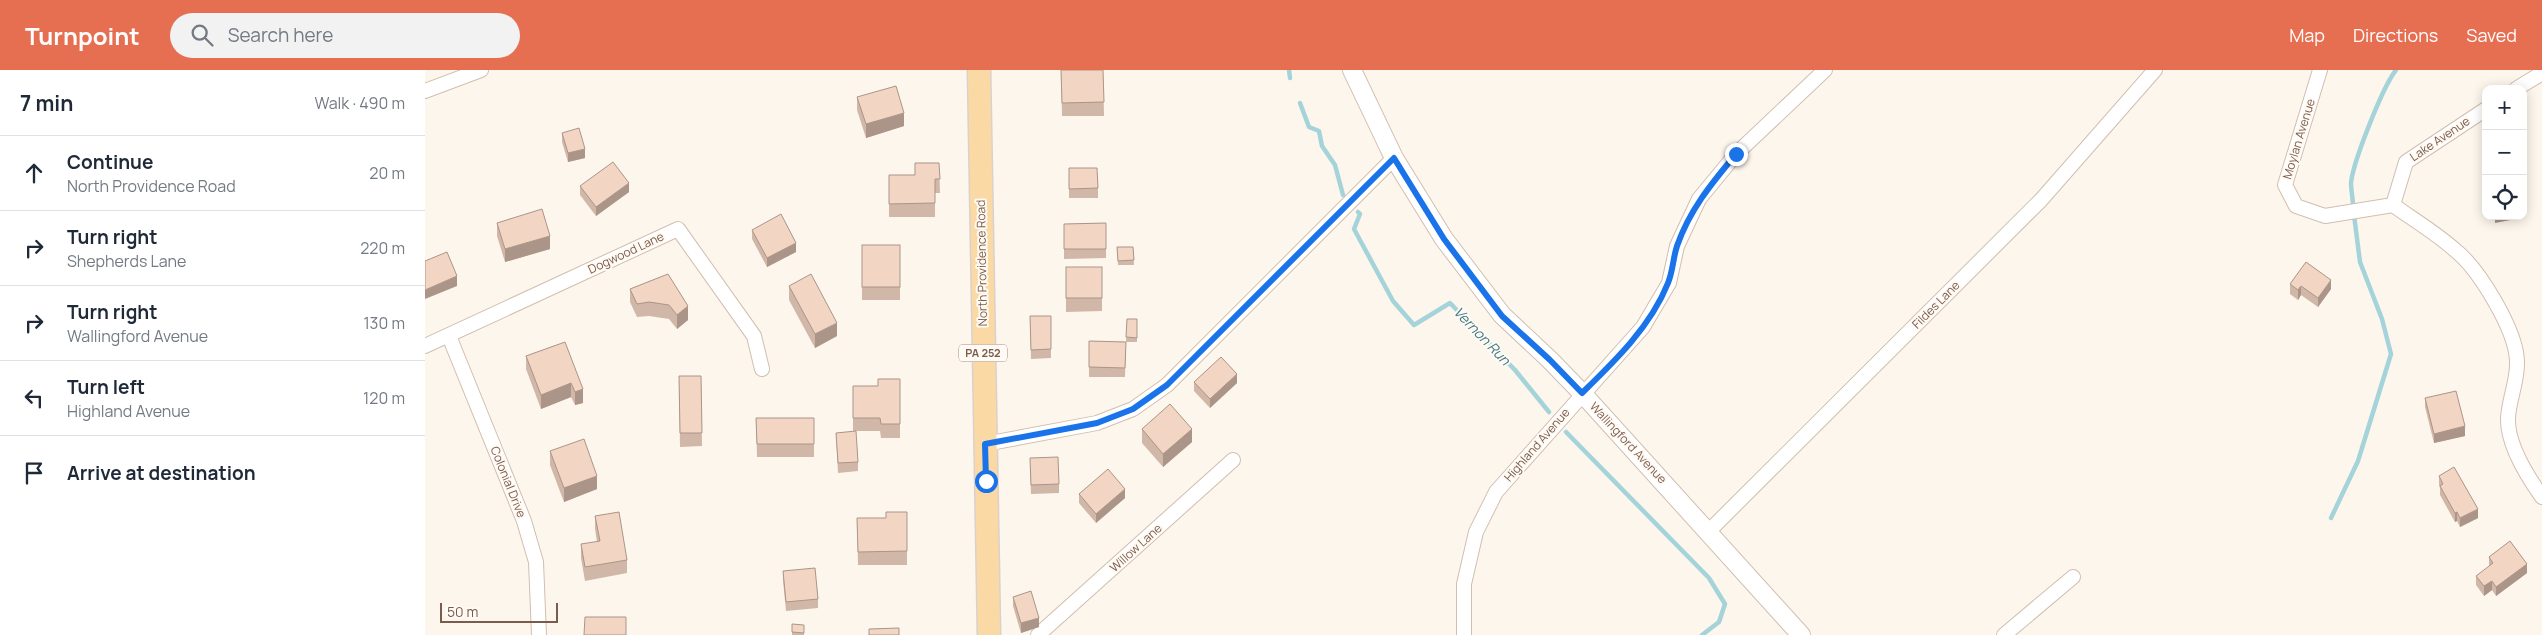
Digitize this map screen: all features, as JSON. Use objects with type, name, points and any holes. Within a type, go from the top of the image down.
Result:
[{"type":"main road","name":"North Providence Road","points":[[979,70],[989,635]]},
{"type":"street","points":[[434,70],[431,87],[481,70]]},
{"type":"street","name":"Wallingford Avenue","points":[[1352,70],[1394,158],[1444,239],[1502,316],[1550,360],[1582,393],[1709,531],[1801,635]]},
{"type":"street","name":"Highland Avenue","points":[[1464,635],[1464,584],[1476,532],[1496,492],[1582,393],[1613,364],[1643,327],[1669,283],[1677,246],[1699,199],[1736,154],[1825,70]]},
{"type":"street","name":"Fildes Lane","points":[[1709,531],[2041,200],[2155,70]]},
{"type":"street","name":"Moylan Avenue","points":[[2320,70],[2285,184],[2296,206],[2325,216],[2393,205]]},
{"type":"street","points":[[2522,85],[2542,73]]},
{"type":"street","name":"Lake Avenue","points":[[2393,205],[2406,162],[2482,112]]},
{"type":"street","points":[[985,444],[1097,423],[1133,409],[1167,385],[1394,158]]},
{"type":"street","points":[[2393,205],[2457,250],[2496,300],[2514,345],[2517,362],[2508,418],[2510,436],[2537,480],[2542,497]]},
{"type":"street","name":"Dogwood Lane","points":[[425,346],[678,229],[754,336],[762,369]]},
{"type":"street","name":"Colonial Drive","points":[[449,336],[523,521],[533,554],[539,603],[539,635]]},
{"type":"street","name":"Willow Lane","points":[[1038,635],[1233,460]]},
{"type":"street","points":[[2004,635],[2073,577]]},
{"type":"building","points":[[1061,70],[1103,70],[1104,102],[1062,103]]},
{"type":"building","points":[[896,86],[904,113],[866,124],[857,97]]},
{"type":"building","points":[[579,128],[585,149],[568,153],[562,133]]},
{"type":"building","points":[[613,162],[629,183],[596,207],[580,186]]},
{"type":"building","points":[[915,163],[939,163],[940,179],[935,179],[935,203],[889,204],[889,175],[915,175]]},
{"type":"building","points":[[1069,168],[1097,168],[1098,188],[1069,189]]},
{"type":"building","points":[[542,209],[550,236],[505,249],[497,223]]},
{"type":"building","points":[[781,214],[796,243],[767,258],[752,230]]},
{"type":"building","points":[[1106,223],[1106,249],[1064,249],[1064,224]]},
{"type":"building","points":[[862,245],[900,245],[900,287],[862,287]]},
{"type":"building","points":[[1117,247],[1133,247],[1134,260],[1118,261]]},
{"type":"building","points":[[447,252],[457,276],[425,290],[425,261]]},
{"type":"building","points":[[2306,262],[2331,280],[2318,298],[2301,286],[2298,290],[2290,284]]},
{"type":"building","points":[[1066,267],[1102,267],[1102,298],[1066,298]]},
{"type":"building","points":[[668,274],[688,306],[677,315],[669,305],[649,302],[637,304],[630,289]]},
{"type":"building","points":[[811,274],[837,323],[815,334],[789,286]]},
{"type":"building","points":[[1030,316],[1051,316],[1051,349],[1031,350]]},
{"type":"building","points":[[1127,319],[1137,319],[1137,338],[1126,337]]},
{"type":"building","points":[[1089,341],[1126,342],[1125,368],[1089,367]]},
{"type":"building","points":[[565,342],[583,389],[575,392],[571,383],[541,395],[526,356]]},
{"type":"building","points":[[1221,357],[1237,374],[1210,399],[1194,382]]},
{"type":"building","points":[[679,376],[701,376],[702,433],[680,433]]},
{"type":"building","points":[[878,379],[900,379],[900,424],[881,424],[880,418],[853,418],[853,386],[878,386]]},
{"type":"building","points":[[2456,391],[2465,426],[2434,434],[2425,398]]},
{"type":"building","points":[[1170,404],[1192,429],[1163,454],[1142,429]]},
{"type":"building","points":[[756,418],[814,418],[814,444],[757,444]]},
{"type":"building","points":[[856,431],[858,462],[838,463],[836,433]]},
{"type":"building","points":[[584,439],[597,476],[564,488],[550,451]]},
{"type":"building","points":[[1058,457],[1059,484],[1031,485],[1030,458]]},
{"type":"building","points":[[2454,467],[2478,509],[2460,518],[2457,512],[2455,513],[2440,486],[2443,484],[2439,476]]},
{"type":"building","points":[[1108,469],[1125,489],[1096,514],[1079,494]]},
{"type":"building","points":[[619,512],[627,560],[585,567],[581,544],[600,541],[595,516]]},
{"type":"building","points":[[886,512],[907,512],[907,551],[858,552],[857,518],[886,518]]},
{"type":"building","points":[[2510,541],[2527,564],[2496,587],[2492,581],[2484,586],[2476,576],[2493,563],[2489,557]]},
{"type":"building","points":[[815,568],[818,599],[786,602],[783,571]]},
{"type":"building","points":[[1031,591],[1039,618],[1021,623],[1013,597]]},
{"type":"building","points":[[585,617],[626,617],[626,635],[584,635]]},
{"type":"building","points":[[792,624],[804,625],[804,633],[792,632]]},
{"type":"building","points":[[899,628],[899,635],[869,635],[869,629]]},
{"type":"waterway","name":"Vernon Run","points":[[1289,70],[1290,78]]},
{"type":"waterway","points":[[2353,206],[2351,183],[2357,159],[2384,91],[2396,70]]},
{"type":"waterway","name":"Vernon Run","points":[[1300,103],[1309,127],[1319,131],[1322,146],[1335,165],[1343,195]]},
{"type":"waterway","name":"Vernon Run","points":[[1358,212],[1360,214],[1354,229],[1393,301],[1414,325],[1450,303],[1515,370],[1549,412]]},
{"type":"waterway","points":[[2331,518],[2358,461],[2391,354],[2382,319],[2360,262],[2354,215]]},
{"type":"waterway","name":"Vernon Run","points":[[1566,432],[1709,578],[1725,604],[1719,622],[1702,635]]},
{"type":"route","points":[[986,481],[985,444],[1097,423],[1133,409],[1167,385],[1394,158],[1444,239],[1502,316],[1550,360],[1582,393],[1613,364],[1643,327],[1669,283],[1677,246],[1699,199],[1736,154]]}]
